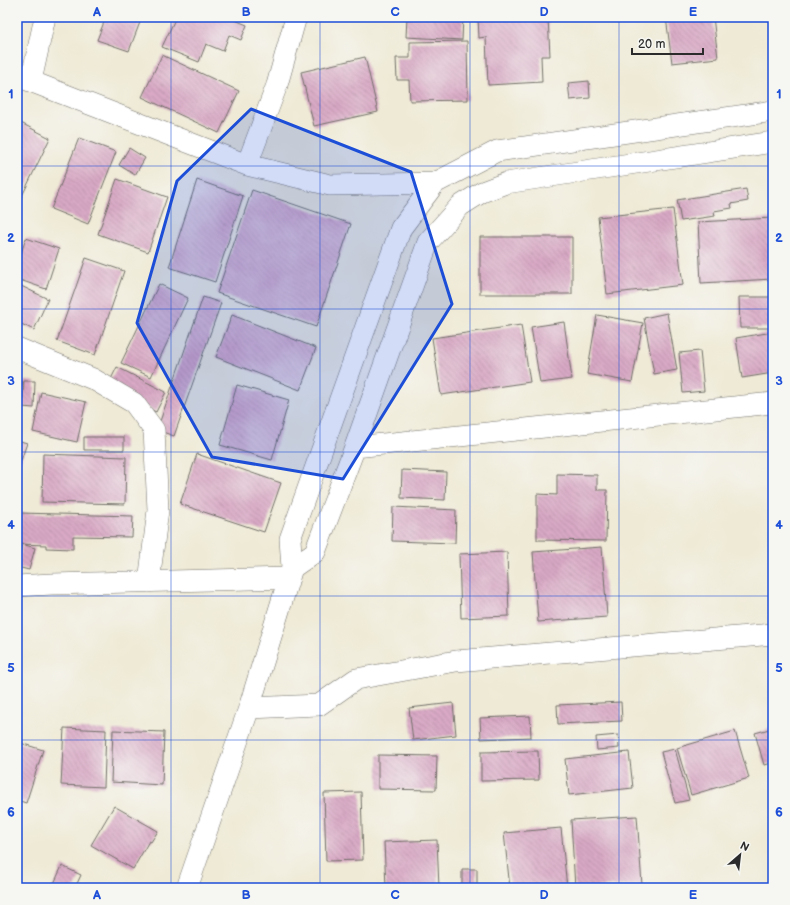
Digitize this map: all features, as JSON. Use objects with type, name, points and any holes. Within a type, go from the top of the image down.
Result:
[{"type":"street","points":[[45,17],[24,78],[247,165],[330,185],[435,183],[497,152],[773,111]]},
{"type":"street","points":[[247,165],[276,85],[296,17]]},
{"type":"street","points":[[17,586],[149,582],[290,573],[315,552],[355,447],[428,242],[460,206],[482,192],[506,183],[773,142]]},
{"type":"street","points":[[187,888],[249,708],[290,573],[290,539],[401,228],[435,183]]},
{"type":"street","points":[[17,348],[92,379],[134,403],[154,430],[158,510],[149,582]]},
{"type":"street","points":[[355,447],[773,403]]},
{"type":"street","points":[[249,708],[319,705],[356,678],[456,661],[773,634]]},
{"type":"highlighted area","points":[[251,109],[411,172],[452,304],[343,479],[212,457],[137,323],[177,181]]},
{"type":"building","points":[[106,17],[142,17],[129,51],[97,40]]},
{"type":"building","points":[[176,17],[236,17],[235,20],[247,25],[241,40],[229,35],[223,51],[206,44],[199,62],[162,47]]},
{"type":"building","points":[[407,17],[463,17],[462,40],[406,37]]},
{"type":"building","points":[[478,17],[548,17],[550,56],[541,56],[542,82],[488,85],[486,37],[479,38]]},
{"type":"building","points":[[666,17],[713,17],[718,58],[672,63]]},
{"type":"building","points":[[467,41],[468,100],[410,101],[409,80],[397,80],[396,58],[410,58],[410,42]]},
{"type":"building","points":[[162,55],[239,91],[219,133],[142,97]]},
{"type":"building","points":[[365,57],[378,112],[314,126],[301,72]]},
{"type":"building","points":[[589,81],[590,98],[570,100],[568,83]]},
{"type":"building","points":[[21,123],[50,138],[21,198],[17,196],[17,131]]},
{"type":"building","points":[[79,138],[116,152],[88,224],[51,209]]},
{"type":"building","points":[[129,148],[145,158],[135,175],[119,165]]},
{"type":"building","points":[[117,179],[167,197],[148,252],[98,234]]},
{"type":"building","points":[[197,180],[243,196],[215,282],[169,267]]},
{"type":"building","points":[[746,189],[748,201],[731,204],[732,208],[714,211],[715,216],[681,221],[677,200]]},
{"type":"building","points":[[252,190],[351,224],[316,327],[217,293]]},
{"type":"building","points":[[673,209],[683,285],[607,294],[598,217]]},
{"type":"building","points":[[773,218],[773,279],[701,283],[698,222]]},
{"type":"building","points":[[480,237],[572,237],[572,294],[480,294]]},
{"type":"building","points":[[26,238],[59,249],[46,289],[17,279],[17,266]]},
{"type":"building","points":[[86,258],[124,271],[95,355],[57,341]]},
{"type":"building","points":[[17,284],[48,299],[34,330],[17,322]]},
{"type":"building","points":[[159,284],[188,298],[151,377],[121,363]]},
{"type":"building","points":[[203,297],[221,303],[174,436],[157,430]]},
{"type":"building","points":[[739,297],[773,297],[773,328],[740,328]]},
{"type":"building","points":[[667,313],[677,370],[654,374],[644,318]]},
{"type":"building","points":[[232,315],[316,348],[300,390],[216,357]]},
{"type":"building","points":[[597,315],[643,323],[632,382],[587,374]]},
{"type":"building","points":[[564,322],[572,379],[540,383],[531,327]]},
{"type":"building","points":[[521,325],[530,382],[441,395],[432,338]]},
{"type":"building","points":[[773,332],[773,373],[742,378],[736,338]]},
{"type":"building","points":[[700,351],[704,391],[683,393],[679,353]]},
{"type":"building","points":[[117,367],[166,392],[156,412],[107,387]]},
{"type":"building","points":[[17,380],[23,382],[17,399]]},
{"type":"building","points":[[24,381],[35,381],[34,408],[22,407]]},
{"type":"building","points":[[237,385],[289,400],[272,460],[220,445]]},
{"type":"building","points":[[41,392],[86,402],[77,442],[33,432]]},
{"type":"building","points":[[84,437],[124,437],[124,450],[84,450]]},
{"type":"building","points":[[17,440],[27,443],[17,472]]},
{"type":"building","points":[[43,454],[126,457],[125,504],[42,502]]},
{"type":"building","points":[[197,454],[281,483],[264,532],[180,504]]},
{"type":"building","points":[[402,470],[446,472],[445,500],[401,498]]},
{"type":"building","points":[[557,474],[597,475],[597,490],[607,490],[606,541],[537,540],[537,494],[557,495]]},
{"type":"building","points":[[393,507],[456,510],[455,543],[392,541]]},
{"type":"building","points":[[20,513],[133,516],[132,537],[73,536],[73,549],[46,548],[46,545],[19,544]]},
{"type":"building","points":[[22,544],[35,548],[29,570],[17,567]]},
{"type":"building","points":[[602,547],[607,617],[538,622],[533,552]]},
{"type":"building","points":[[507,552],[509,616],[461,618],[459,554]]},
{"type":"building","points":[[621,702],[622,721],[558,724],[557,705]]},
{"type":"building","points":[[453,703],[456,735],[413,740],[409,708]]},
{"type":"building","points":[[530,716],[531,737],[481,739],[480,718]]},
{"type":"building","points":[[64,728],[106,730],[104,787],[61,785]]},
{"type":"building","points":[[773,728],[773,763],[764,765],[755,733]]},
{"type":"building","points":[[113,730],[164,732],[162,785],[111,782]]},
{"type":"building","points":[[735,731],[749,778],[691,795],[677,748]]},
{"type":"building","points":[[618,735],[619,748],[597,750],[596,737]]},
{"type":"building","points":[[17,742],[43,750],[26,803],[17,800]]},
{"type":"building","points":[[675,749],[689,800],[675,803],[661,752]]},
{"type":"building","points":[[538,751],[539,780],[481,781],[481,752]]},
{"type":"building","points":[[629,752],[633,788],[569,795],[565,759]]},
{"type":"building","points":[[378,755],[437,756],[436,790],[378,789]]},
{"type":"building","points":[[361,792],[363,860],[326,861],[324,793]]},
{"type":"building","points":[[114,806],[158,831],[151,842],[149,841],[133,869],[91,845]]},
{"type":"building","points":[[637,816],[642,885],[575,888],[571,820]]},
{"type":"building","points":[[17,828],[21,829],[18,842],[17,842]]},
{"type":"building","points":[[561,828],[567,888],[510,888],[504,833]]},
{"type":"building","points":[[437,840],[439,888],[386,888],[384,842]]},
{"type":"building","points":[[62,866],[81,875],[75,888],[52,888]]},
{"type":"building","points":[[462,869],[477,869],[477,888],[462,888]]}]
